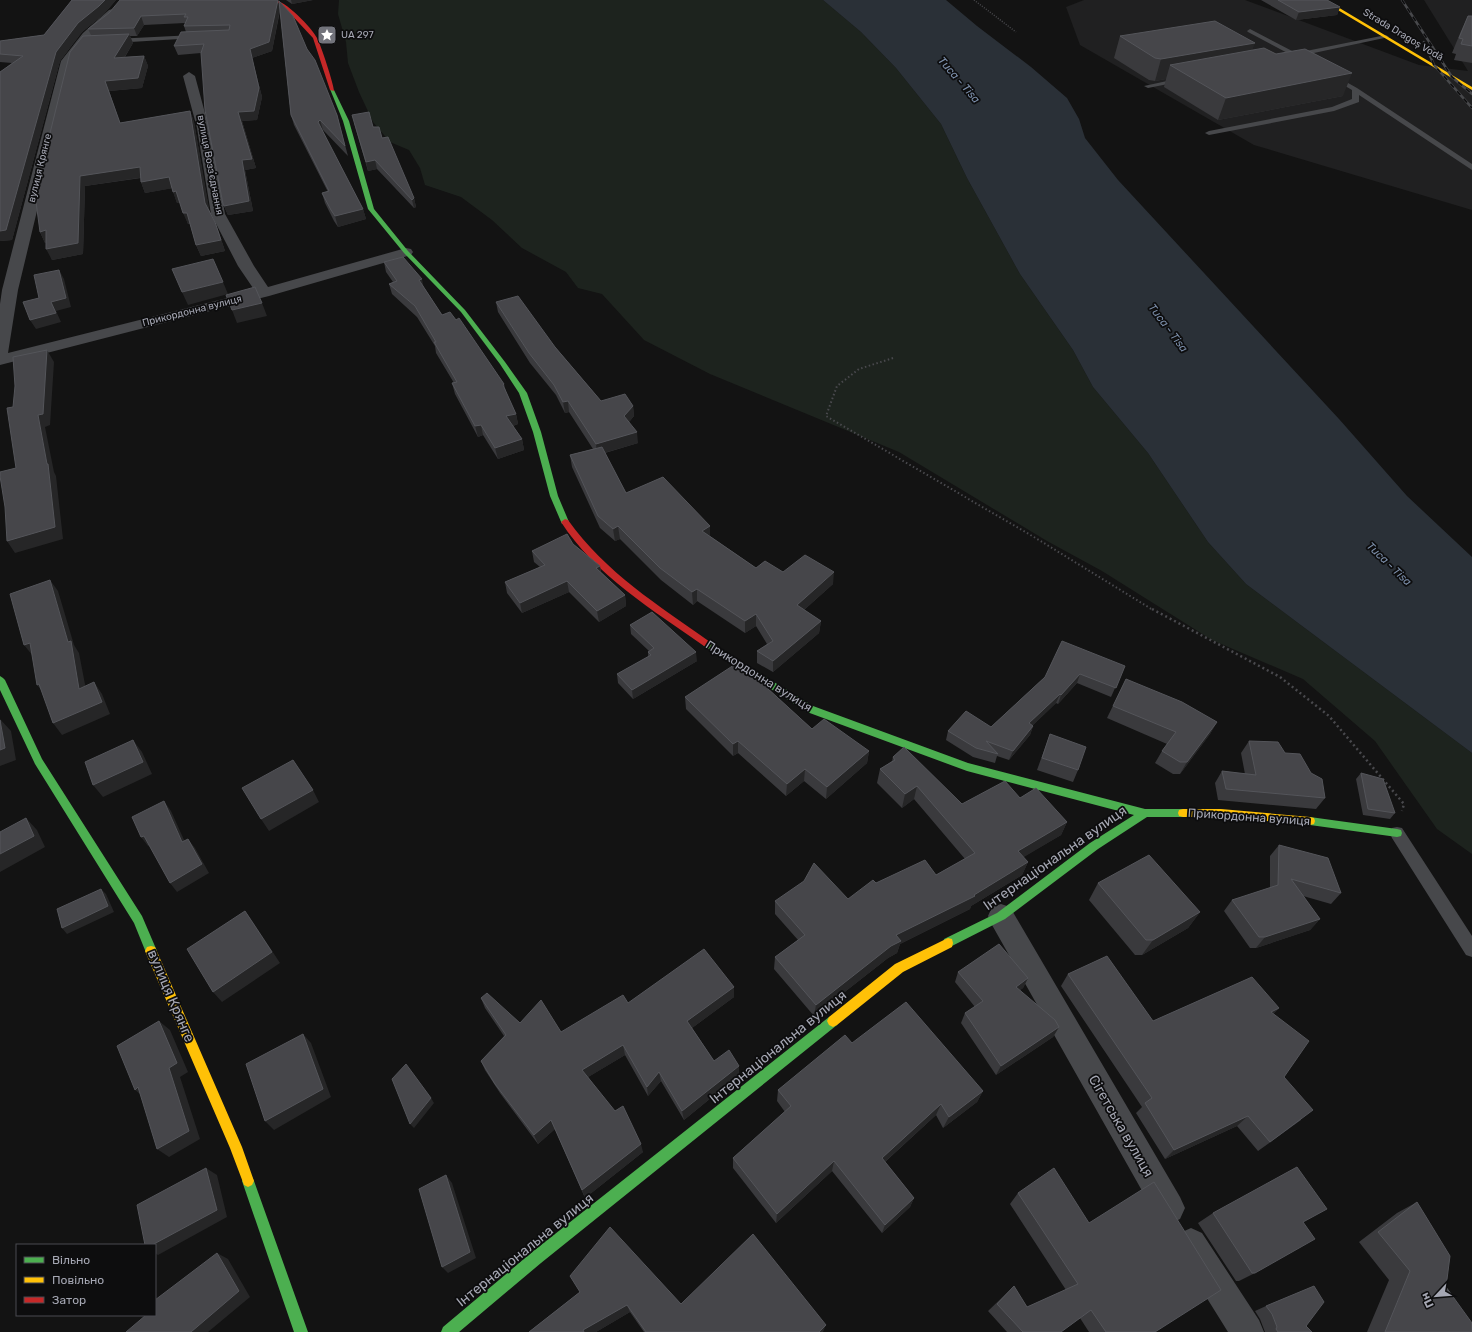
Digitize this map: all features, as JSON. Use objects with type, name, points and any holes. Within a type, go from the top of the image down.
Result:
[{"type":"street","name":"Прикордонна вулиця","points":[[276,0],[288,7],[315,38],[332,89],[346,121],[371,209],[406,252],[464,311],[523,393],[537,432],[554,496],[565,522],[584,548],[631,589],[709,645],[810,709],[967,768],[1145,813],[1221,813],[1316,822],[1396,833]]},
{"type":"street","name":"Strada Dragoș Vodă","points":[[1324,0],[1472,89]]},
{"type":"street","name":"вулиця Крянге","points":[[0,354],[10,290],[67,61],[80,42],[108,18],[121,2]]},
{"type":"street","name":"вулиця Воззʼєднання","points":[[189,76],[203,128],[218,214],[246,266],[264,293]]},
{"type":"street","name":"Прикордонна вулиця","points":[[0,360],[264,293],[406,252]]},
{"type":"street","name":"вулиця Крянге","points":[[0,680],[38,761],[138,920],[236,1147],[301,1332]]},
{"type":"street","name":"Інтернаціональна вулиця","points":[[448,1332],[536,1258],[899,968],[1001,916],[1094,846],[1145,813]]},
{"type":"street","name":"Сігетська вулиця","points":[[1001,916],[1167,1205],[1247,1332]]},
{"type":"lane","points":[[1250,31],[1301,58]]},
{"type":"lane","points":[[103,41],[201,37]]},
{"type":"lane","points":[[1286,61],[1386,37]]},
{"type":"lane","points":[[80,42],[95,42]]},
{"type":"lane","points":[[1328,74],[1355,89],[1472,168]]},
{"type":"lane","points":[[1148,86],[1186,79]]},
{"type":"lane","points":[[1209,133],[1334,109],[1356,100],[1355,89]]},
{"type":"lane","points":[[1396,833],[1472,950]]},
{"type":"path","points":[[974,0],[1016,32]]},
{"type":"path","points":[[893,358],[859,369],[837,386],[826,416],[1039,540],[1170,620],[1280,677],[1329,716],[1404,804],[1396,833]]},
{"type":"shaded area","points":[[339,0],[823,0],[861,32],[896,68],[941,124],[967,178],[1020,274],[1073,350],[1093,387],[1148,453],[1208,542],[1246,584],[1472,753],[1472,854],[1437,829],[1375,741],[1303,679],[1212,640],[1102,571],[1047,541],[899,452],[710,374],[644,340],[602,294],[578,288],[566,272],[522,248],[492,220],[461,197],[425,185],[420,168],[409,150],[390,142],[373,122],[359,92],[348,63],[346,42],[338,14]]},
{"type":"shaded area","points":[[1084,0],[1245,0],[1419,65],[1468,71],[1424,0],[1472,0],[1472,210],[1254,145],[1080,45],[1066,7]]},
{"type":"water","name":"Тиса - Tisa","points":[[823,0],[946,0],[977,26],[1031,67],[1067,98],[1079,119],[1085,138],[1118,180],[1339,419],[1407,496],[1472,557],[1472,753],[1246,584],[1208,542],[1148,453],[1093,387],[1073,350],[1020,274],[967,178],[941,124],[896,68],[861,32]]},
{"type":"building","points":[[72,0],[105,0],[78,23],[56,52],[6,230],[0,231],[0,72],[23,56],[0,54],[0,41],[44,35]]},
{"type":"building","points":[[120,0],[278,0],[269,42],[250,49],[259,88],[254,111],[238,112],[252,159],[242,160],[249,201],[224,206],[223,204],[205,110],[201,53],[204,44],[174,46],[181,32],[229,30],[230,25],[184,26],[188,17],[184,17],[186,14],[141,16],[134,28],[88,29],[109,13]]},
{"type":"building","points":[[1278,0],[1327,0],[1340,7],[1299,12]]},
{"type":"building","points":[[279,1],[293,16],[307,49],[315,60],[337,115],[345,146],[320,120],[318,122],[363,209],[335,216],[322,193],[329,191],[291,115]]},
{"type":"building","points":[[1468,16],[1472,16],[1472,46],[1461,44],[1463,39],[1459,38]]},
{"type":"building","points":[[1215,21],[1255,43],[1161,59],[1155,58],[1120,36]]},
{"type":"building","points":[[129,34],[114,58],[144,56],[138,78],[105,81],[120,123],[190,111],[205,203],[215,222],[221,240],[196,245],[187,213],[183,213],[176,191],[173,192],[169,177],[141,182],[140,167],[80,176],[78,243],[46,249],[46,230],[40,232],[35,194],[70,52],[83,36]]},
{"type":"building","points":[[1264,48],[1276,54],[1305,49],[1352,73],[1226,98],[1170,65]]},
{"type":"building","points":[[369,112],[373,127],[379,127],[382,138],[388,137],[414,198],[412,200],[375,160],[366,162],[352,115]]},
{"type":"building","points":[[403,257],[422,279],[419,280],[442,315],[450,312],[456,320],[459,318],[504,384],[503,385],[516,414],[506,416],[522,439],[495,448],[481,425],[475,426],[452,383],[457,382],[415,306],[389,284],[397,281],[384,262]]},
{"type":"building","points":[[213,259],[223,282],[182,292],[172,269]]},
{"type":"building","points":[[59,270],[66,298],[51,302],[56,313],[30,320],[23,302],[39,298],[34,275]]},
{"type":"building","points":[[255,287],[262,303],[232,310],[226,295]]},
{"type":"building","points":[[518,296],[555,347],[601,401],[625,394],[633,406],[624,416],[637,432],[596,444],[568,401],[563,402],[554,385],[529,353],[496,302]]},
{"type":"building","points":[[47,350],[43,414],[38,415],[48,464],[55,527],[7,541],[5,507],[0,472],[16,468],[7,408],[13,407],[15,386],[13,357]]},
{"type":"building","points":[[602,447],[626,493],[663,477],[710,526],[702,531],[756,568],[765,561],[783,572],[805,555],[834,572],[797,605],[821,621],[773,661],[757,651],[773,641],[756,614],[745,621],[697,589],[692,592],[660,568],[618,526],[613,529],[598,516],[570,455]]},
{"type":"building","points":[[567,534],[573,544],[600,566],[596,568],[625,595],[597,611],[567,581],[520,603],[505,582],[545,565],[532,551]]},
{"type":"building","points":[[50,580],[68,642],[71,641],[79,689],[94,682],[102,702],[53,723],[39,684],[37,685],[30,643],[24,645],[10,594]]},
{"type":"building","points":[[652,612],[696,652],[632,690],[617,674],[651,655],[648,652],[654,648],[630,625]]},
{"type":"building","points":[[1062,641],[1125,666],[1116,688],[1080,674],[1061,695],[1060,694],[1029,723],[1033,726],[1013,751],[986,741],[998,754],[976,748],[948,731],[966,711],[991,727],[1045,677]]},
{"type":"building","points":[[737,663],[756,675],[754,676],[812,729],[824,719],[869,751],[827,787],[805,769],[787,784],[738,741],[733,744],[685,697]]},
{"type":"building","points":[[1126,679],[1182,702],[1217,722],[1187,762],[1180,762],[1162,751],[1176,732],[1113,706]]},
{"type":"building","points":[[0,720],[5,748],[0,750]]},
{"type":"building","points":[[1050,734],[1086,747],[1078,770],[1042,758]]},
{"type":"building","points":[[133,740],[143,762],[93,785],[85,762]]},
{"type":"building","points":[[1249,741],[1278,742],[1285,753],[1300,754],[1311,773],[1322,779],[1325,798],[1226,789],[1222,771],[1256,775]]},
{"type":"building","points":[[904,747],[962,804],[1005,781],[1020,798],[1036,788],[1067,822],[1018,851],[1028,862],[974,895],[975,896],[896,935],[901,941],[891,946],[816,1005],[775,957],[805,935],[775,901],[804,881],[814,863],[848,899],[873,880],[876,883],[925,860],[936,875],[975,853],[917,786],[905,794],[880,769],[895,760],[893,757]]},
{"type":"building","points":[[293,760],[313,790],[261,819],[242,788]]},
{"type":"building","points":[[1361,773],[1383,779],[1395,813],[1368,809]]},
{"type":"building","points":[[164,801],[182,842],[188,839],[202,864],[170,883],[144,836],[141,837],[132,817]]},
{"type":"building","points":[[26,818],[34,836],[0,854],[0,832]]},
{"type":"building","points":[[1279,845],[1328,858],[1341,893],[1291,879],[1320,919],[1265,937],[1259,937],[1232,900],[1278,885]]},
{"type":"building","points":[[1149,855],[1200,912],[1153,940],[1146,940],[1098,883]]},
{"type":"building","points":[[101,889],[108,906],[62,928],[57,909]]},
{"type":"building","points":[[245,911],[272,952],[213,992],[187,949]]},
{"type":"building","points":[[999,944],[1028,978],[1016,987],[1055,1020],[1059,1027],[1001,1066],[965,1013],[983,1001],[958,972]]},
{"type":"building","points":[[704,949],[734,987],[687,1021],[714,1061],[729,1050],[739,1066],[682,1111],[659,1072],[647,1087],[623,1045],[582,1070],[615,1111],[623,1106],[641,1144],[582,1190],[551,1120],[534,1135],[495,1084],[481,1061],[506,1035],[481,998],[487,993],[520,1023],[541,1000],[561,1032],[623,995],[628,1003]]},
{"type":"building","points":[[1107,956],[1153,1021],[1252,977],[1279,1008],[1271,1012],[1309,1041],[1284,1077],[1313,1110],[1270,1142],[1248,1116],[1174,1150],[1145,1103],[1152,1098],[1068,974]]},
{"type":"building","points":[[906,1002],[983,1091],[949,1117],[941,1104],[882,1158],[914,1198],[885,1225],[834,1161],[777,1214],[733,1158],[791,1106],[778,1090],[845,1035],[852,1043]]},
{"type":"building","points":[[159,1021],[177,1063],[169,1068],[189,1131],[157,1149],[138,1087],[135,1090],[117,1046]]},
{"type":"building","points":[[303,1034],[323,1089],[265,1121],[246,1064]]},
{"type":"building","points":[[406,1064],[431,1098],[410,1124],[392,1079]]},
{"type":"building","points":[[1297,1167],[1327,1209],[1303,1222],[1315,1239],[1255,1273],[1252,1273],[1213,1213]]},
{"type":"building","points":[[206,1168],[217,1210],[154,1244],[145,1244],[137,1205]]},
{"type":"building","points":[[1054,1168],[1089,1223],[1154,1182],[1221,1290],[1155,1332],[1106,1332],[1091,1310],[1061,1332],[1023,1332],[997,1304],[1014,1286],[1027,1307],[1078,1284],[1018,1193]]},
{"type":"building","points":[[446,1175],[470,1252],[442,1267],[419,1189]]},
{"type":"building","points":[[1417,1202],[1450,1256],[1446,1287],[1472,1323],[1472,1332],[1385,1332],[1410,1271],[1378,1232]]},
{"type":"building","points":[[610,1227],[681,1304],[753,1234],[826,1325],[819,1332],[646,1332],[627,1305],[583,1330],[584,1332],[529,1332],[580,1292],[570,1276]]},
{"type":"building","points":[[217,1253],[239,1291],[191,1332],[126,1332],[145,1316],[156,1316],[156,1299]]},
{"type":"building","points":[[1314,1286],[1324,1302],[1306,1326],[1312,1332],[1278,1332],[1272,1314],[1266,1306]]},
{"type":"railway","points":[[1402,0],[1452,77],[1472,94]]},
{"type":"railway","points":[[1424,42],[1434,65],[1472,108]]},
{"type":"traffic: fast","points":[[332,90],[346,121],[371,209],[406,252],[463,311],[503,363],[523,393],[537,432],[554,496],[565,522]]},
{"type":"traffic: fast","points":[[707,644],[810,709],[967,767],[1145,813],[1183,813]]},
{"type":"traffic: fast","points":[[0,680],[38,761],[138,920],[151,951]]},
{"type":"traffic: fast","points":[[948,943],[1001,916],[1094,846],[1145,813]]},
{"type":"traffic: fast","points":[[1310,821],[1397,833]]},
{"type":"traffic: fast","points":[[448,1332],[536,1258],[833,1021]]},
{"type":"traffic: fast","points":[[248,1181],[301,1332]]},
{"type":"traffic: slow","points":[[1323,0],[1472,89]]},
{"type":"traffic: slow","points":[[1183,813],[1221,813],[1310,821]]},
{"type":"traffic: slow","points":[[833,1021],[899,968],[948,943]]},
{"type":"traffic: slow","points":[[151,951],[236,1147],[248,1181]]},
{"type":"traffic: jam","points":[[276,0],[287,7],[315,38],[332,90]]},
{"type":"traffic: jam","points":[[565,522],[578,540],[611,574],[707,644]]},
{"type":"place","name":"UA 297","points":[[327,35]]}]
